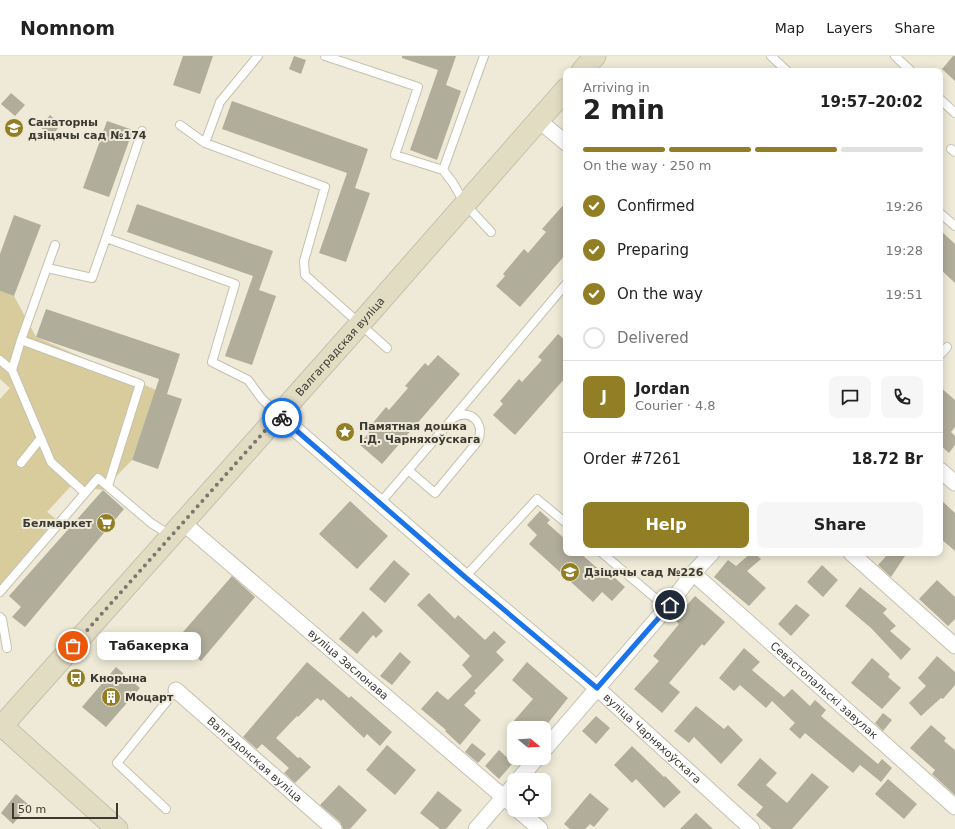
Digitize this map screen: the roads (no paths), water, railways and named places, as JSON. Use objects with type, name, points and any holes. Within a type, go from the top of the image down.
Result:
[{"type":"main road","points":[[585,68],[595,56]]},
{"type":"main road","name":"Валгаградская вуліца","points":[[1,726],[360,324],[563,92]]},
{"type":"main road","points":[[1,726],[117,829]]},
{"type":"street","points":[[538,120],[563,141]]},
{"type":"street","name":"вуліца Чарняхоўскага","points":[[279,415],[465,577],[597,688],[752,829]]},
{"type":"street","points":[[943,473],[955,483]]},
{"type":"street","name":"вуліца Заслонава","points":[[176,529],[507,800]]},
{"type":"street","points":[[551,742],[667,608],[693,573],[709,556]]},
{"type":"street","points":[[854,556],[955,646]]},
{"type":"street","name":"Севастопальскі завулак","points":[[693,573],[955,807]]},
{"type":"street","name":"Валгадонская вуліца","points":[[176,690],[334,829]]},
{"type":"street","points":[[524,773],[531,765]]},
{"type":"street","points":[[476,829],[507,804]]},
{"type":"street","points":[[526,817],[540,829]]},
{"type":"lane","points":[[205,142],[220,102],[258,56]]},
{"type":"lane","points":[[326,56],[418,87],[395,155],[443,170],[453,183],[465,204],[491,232]]},
{"type":"lane","points":[[443,170],[484,56]]},
{"type":"lane","points":[[772,57],[782,56]]},
{"type":"lane","points":[[895,56],[908,68]]},
{"type":"lane","points":[[772,57],[784,68]]},
{"type":"lane","points":[[943,102],[955,113]]},
{"type":"lane","points":[[180,125],[205,142],[325,187],[304,261],[306,275],[387,348]]},
{"type":"lane","points":[[47,268],[92,278],[142,131]]},
{"type":"lane","points":[[943,216],[955,226]]},
{"type":"lane","points":[[106,238],[234,284],[212,362],[248,380],[262,398],[279,415]]},
{"type":"lane","points":[[12,370],[21,340],[55,245]]},
{"type":"lane","points":[[380,503],[563,288]]},
{"type":"lane","points":[[21,340],[140,384],[108,486]]},
{"type":"lane","points":[[943,352],[947,347]]},
{"type":"lane","points":[[0,360],[12,370],[51,462],[85,493]]},
{"type":"lane","points":[[408,470],[435,493],[478,441],[481,435],[479,424],[473,417],[464,414],[453,418]]},
{"type":"lane","points":[[21,463],[41,438]]},
{"type":"lane","points":[[0,592],[98,478],[151,522],[176,529]]},
{"type":"lane","points":[[465,577],[537,499],[563,521]]},
{"type":"lane","points":[[606,556],[667,608]]},
{"type":"lane","points":[[0,617],[2,619],[7,648]]},
{"type":"lane","points":[[166,809],[117,762],[176,690]]},
{"type":"place","name":"Санаторны дзіцячы сад №174","points":[[14,128]]},
{"type":"place","name":"Памятная дошка І.Д. Чарняхоўскага","points":[[345,432]]},
{"type":"place","name":"Белмаркет","points":[[106,523]]},
{"type":"place","name":"Дзіцячы сад №226","points":[[570,572]]},
{"type":"place","name":"Табакерка","points":[[73,646]]},
{"type":"place","name":"Кнорына","points":[[76,678]]},
{"type":"place","name":"Моцарт","points":[[111,697]]}]
